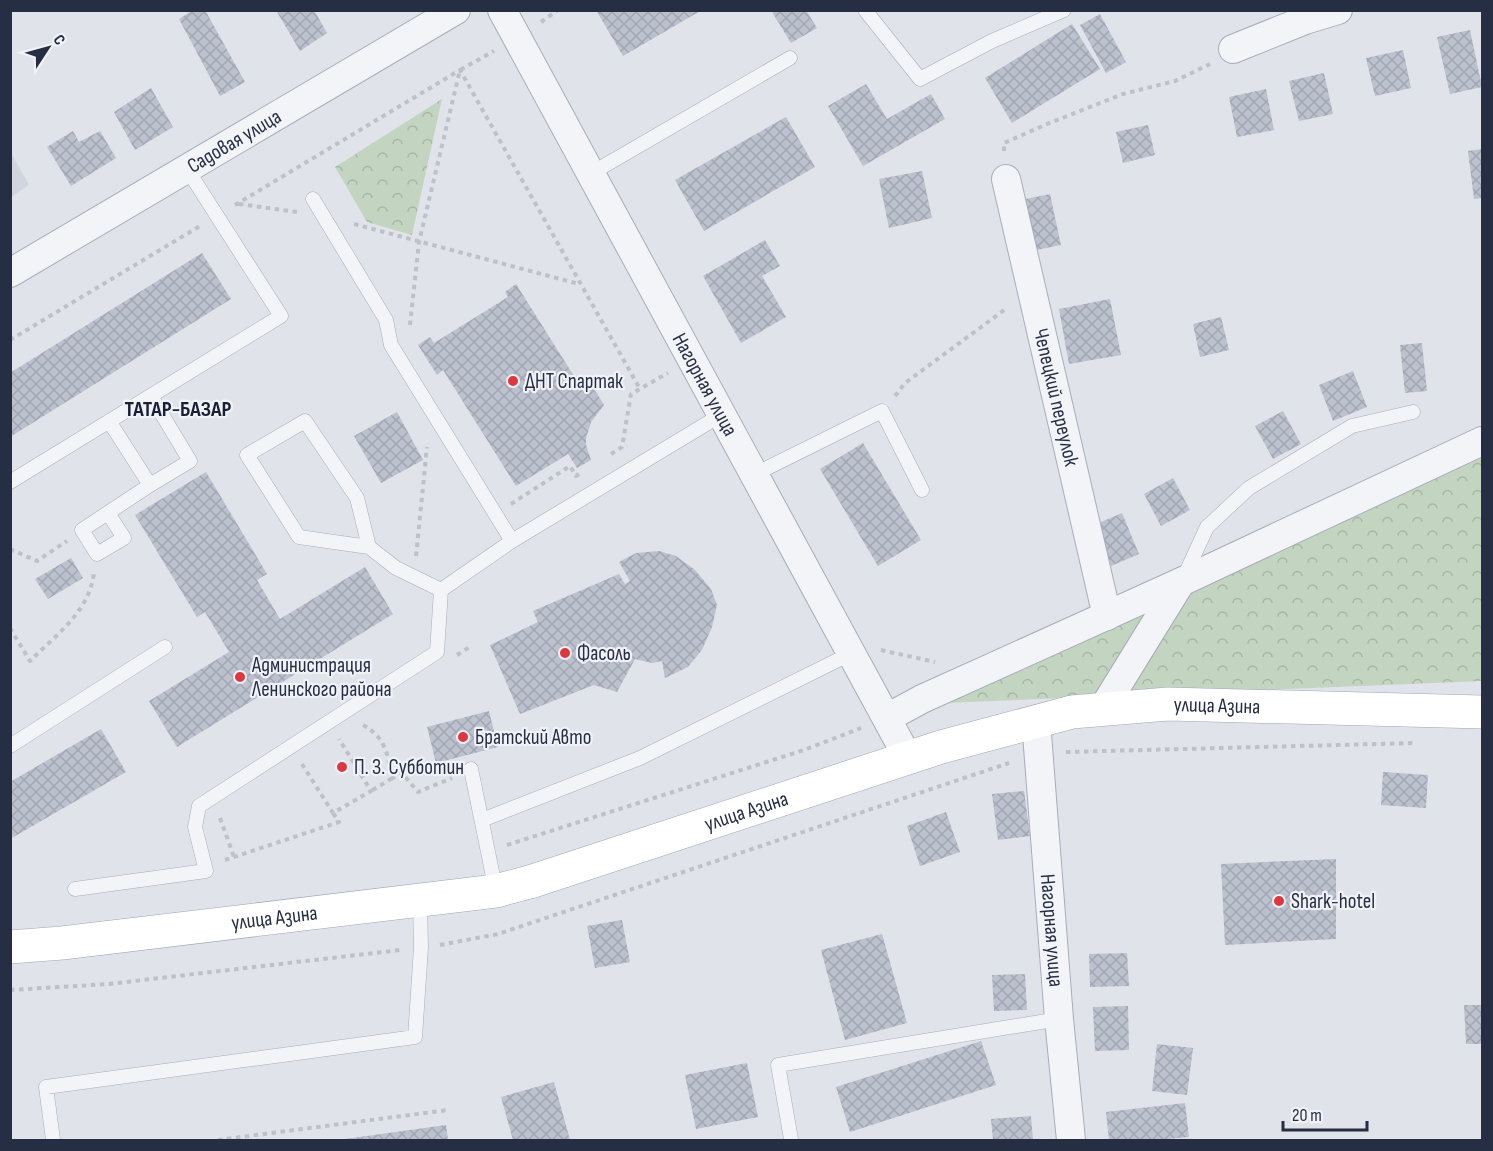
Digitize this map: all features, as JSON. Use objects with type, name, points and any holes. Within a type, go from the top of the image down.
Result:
[{"type":"main road","name":"улица Азина","points":[[10,947],[62,943],[496,891],[533,881],[908,758],[1072,712],[1168,704],[1482,711]]},
{"type":"street","name":"Садовая улица","points":[[10,273],[456,10]]},
{"type":"street","name":"Нагорная улица","points":[[502,10],[908,758]]},
{"type":"street","points":[[1233,49],[1305,20],[1338,10]]},
{"type":"street","name":"Чепецкий переулок","points":[[1006,179],[1107,616]]},
{"type":"street","points":[[887,718],[922,699],[1182,582],[1482,441]]},
{"type":"street","points":[[1101,710],[1182,582]]},
{"type":"street","name":"Нагорная улица","points":[[1036,721],[1059,1019],[1071,1140]]},
{"type":"lane","points":[[865,10],[920,79],[992,41],[1065,10]]},
{"type":"lane","points":[[590,174],[790,58]]},
{"type":"lane","points":[[10,482],[281,316],[187,169]]},
{"type":"lane","points":[[313,199],[386,320],[391,345],[512,542]]},
{"type":"lane","points":[[108,513],[124,538],[97,554],[82,530],[150,484],[190,461],[151,396]]},
{"type":"lane","points":[[753,475],[882,411],[922,490]]},
{"type":"lane","points":[[1182,582],[1207,527],[1249,488],[1352,426],[1413,412]]},
{"type":"lane","points":[[441,590],[512,542],[721,415]]},
{"type":"lane","points":[[110,421],[150,484]]},
{"type":"lane","points":[[369,547],[357,498],[305,421],[247,455],[299,537],[369,547],[396,568],[441,590]]},
{"type":"lane","points":[[75,888],[206,871],[195,827],[199,806],[437,652],[441,590]]},
{"type":"lane","points":[[10,746],[165,647]]},
{"type":"lane","points":[[482,820],[640,758],[849,648]]},
{"type":"lane","points":[[471,769],[496,891]]},
{"type":"lane","points":[[53,1140],[46,1087],[415,1037],[421,947],[420,900]]},
{"type":"lane","points":[[791,1140],[778,1065],[1059,1019]]},
{"type":"path","points":[[405,368],[419,242],[460,70],[517,38],[558,10]]},
{"type":"path","points":[[1006,179],[1004,143],[1122,94],[1175,81],[1220,60],[1233,49]]},
{"type":"path","points":[[460,70],[640,389]]},
{"type":"path","points":[[238,204],[323,216],[579,284]]},
{"type":"path","points":[[882,411],[905,383],[1031,290]]},
{"type":"path","points":[[603,459],[622,447],[632,394],[691,360]]},
{"type":"path","points":[[422,439],[428,449],[416,559],[441,590]]},
{"type":"path","points":[[495,514],[570,466],[576,476],[585,470]]},
{"type":"path","points":[[10,549],[37,561],[82,530]]},
{"type":"path","points":[[10,628],[30,661],[80,612],[93,586],[97,554]]},
{"type":"path","points":[[849,648],[938,663]]},
{"type":"path","points":[[488,851],[804,750],[887,718]]},
{"type":"path","points":[[335,719],[366,726],[382,740],[387,751],[391,779]]},
{"type":"path","points":[[335,719],[371,792]]},
{"type":"path","points":[[10,990],[109,984],[421,947],[498,934],[1039,753],[1423,743]]},
{"type":"path","points":[[205,867],[339,822],[291,747]]},
{"type":"path","points":[[333,813],[402,773],[418,792],[471,769]]},
{"type":"path","points":[[218,1140],[448,1110]]},
{"type":"shaded area","points":[[11,153],[29,185],[10,197]]},
{"type":"green space","points":[[442,99],[412,235],[367,222],[335,167]]},
{"type":"green space","points":[[1482,447],[1482,681],[943,703]]},
{"type":"building","points":[[193,10],[205,10],[245,82],[220,96],[179,19]]},
{"type":"building","points":[[280,10],[314,10],[327,33],[300,51],[277,12]]},
{"type":"building","points":[[596,10],[702,10],[623,56]]},
{"type":"building","points":[[775,10],[806,10],[817,28],[791,43],[772,12]]},
{"type":"building","points":[[1100,14],[1126,62],[1106,73],[1080,25]]},
{"type":"building","points":[[1072,24],[1100,69],[1012,123],[985,78]]},
{"type":"building","points":[[1470,30],[1482,87],[1450,94],[1437,37]]},
{"type":"building","points":[[1403,50],[1411,88],[1375,96],[1366,58]]},
{"type":"building","points":[[1324,73],[1333,114],[1299,121],[1289,81]]},
{"type":"building","points":[[866,84],[887,119],[931,94],[945,119],[863,166],[828,106]]},
{"type":"building","points":[[151,88],[173,127],[135,150],[114,112]]},
{"type":"building","points":[[1266,89],[1274,130],[1237,137],[1229,97]]},
{"type":"building","points":[[786,117],[815,167],[704,231],[675,180]]},
{"type":"building","points":[[1148,125],[1155,155],[1123,163],[1116,132]]},
{"type":"building","points":[[73,131],[79,142],[100,131],[116,158],[71,186],[47,147]]},
{"type":"building","points":[[1482,149],[1482,198],[1474,199],[1468,151]]},
{"type":"building","points":[[922,171],[932,218],[889,228],[879,179]]},
{"type":"building","points":[[1050,194],[1061,245],[1031,251],[1021,200]]},
{"type":"building","points":[[765,240],[780,266],[762,276],[786,317],[741,343],[703,276]]},
{"type":"building","points":[[202,253],[231,299],[10,437],[10,373]]},
{"type":"building","name":"ДНТ Спартак","points":[[516,284],[584,392],[593,387],[604,405],[591,422],[586,438],[591,460],[577,468],[568,454],[516,486],[443,370],[437,375],[418,345],[430,337],[434,343],[508,297],[505,292]]},
{"type":"building","points":[[1110,299],[1121,355],[1069,364],[1059,309]]},
{"type":"building","points":[[1221,317],[1229,350],[1200,357],[1193,324]]},
{"type":"building","points":[[1422,343],[1427,391],[1405,393],[1400,345]]},
{"type":"building","points":[[1353,371],[1367,407],[1333,421],[1319,385]]},
{"type":"building","points":[[1283,411],[1301,444],[1273,459],[1255,426]]},
{"type":"building","points":[[397,412],[423,460],[381,483],[354,436]]},
{"type":"building","points":[[863,443],[921,540],[878,566],[820,469]]},
{"type":"building","name":"Администрация Ленинского района","points":[[206,472],[267,574],[257,580],[280,619],[365,567],[393,614],[177,747],[149,701],[229,652],[205,612],[197,617],[135,515]]},
{"type":"building","points":[[1173,478],[1190,510],[1161,526],[1144,494]]},
{"type":"building","points":[[1122,513],[1139,554],[1111,566],[1094,525]]},
{"type":"building","points":[[659,551],[676,556],[695,570],[711,589],[717,605],[712,627],[702,650],[688,667],[665,678],[662,661],[652,663],[635,659],[617,692],[594,685],[520,714],[490,645],[538,622],[533,611],[619,574],[625,584],[630,581],[619,562],[636,553]]},
{"type":"building","points":[[71,558],[83,578],[48,599],[35,579]]},
{"type":"building","name":"Братский Авто","points":[[489,711],[498,747],[436,763],[427,727]]},
{"type":"building","points":[[101,729],[126,772],[10,839],[10,782]]},
{"type":"building","points":[[1383,772],[1428,775],[1426,808],[1381,805]]},
{"type":"building","points":[[1024,791],[1030,836],[998,840],[992,794]]},
{"type":"building","points":[[946,812],[960,852],[920,866],[907,826]]},
{"type":"building","name":"Shark-hotel","points":[[1336,859],[1336,939],[1225,945],[1221,864]]},
{"type":"building","points":[[622,920],[630,962],[595,968],[587,926]]},
{"type":"building","points":[[882,934],[907,1023],[845,1040],[821,950]]},
{"type":"building","points":[[1127,953],[1129,986],[1090,987],[1089,954]]},
{"type":"building","points":[[1025,974],[1027,1010],[994,1011],[992,975]]},
{"type":"building","points":[[1464,1005],[1482,1005],[1482,1044],[1466,1044]]},
{"type":"building","points":[[1128,1006],[1129,1050],[1095,1051],[1093,1007]]},
{"type":"building","points":[[981,1041],[996,1085],[850,1132],[836,1087]]},
{"type":"building","points":[[1157,1044],[1193,1048],[1187,1095],[1152,1091]]},
{"type":"building","points":[[747,1063],[758,1117],[696,1129],[685,1075]]},
{"type":"building","points":[[554,1082],[570,1140],[513,1140],[501,1097]]},
{"type":"building","points":[[1185,1103],[1189,1137],[1109,1140],[1106,1112]]},
{"type":"building","points":[[1031,1116],[1033,1140],[993,1140],[991,1119]]},
{"type":"building","points":[[446,1125],[448,1140],[345,1140],[345,1139]]},
{"type":"place","name":"ДНТ Спартак","points":[[513,381]]},
{"type":"place","name":"Фасоль","points":[[565,653]]},
{"type":"place","name":"Администрация Ленинского района","points":[[240,677]]},
{"type":"place","name":"Братский Авто","points":[[463,737]]},
{"type":"place","name":"П. З. Субботин","points":[[342,767]]},
{"type":"place","name":"Shark-hotel","points":[[1279,901]]},
{"type":"district","name":"ТАТАР-БАЗАР","points":[[178,408]]}]
